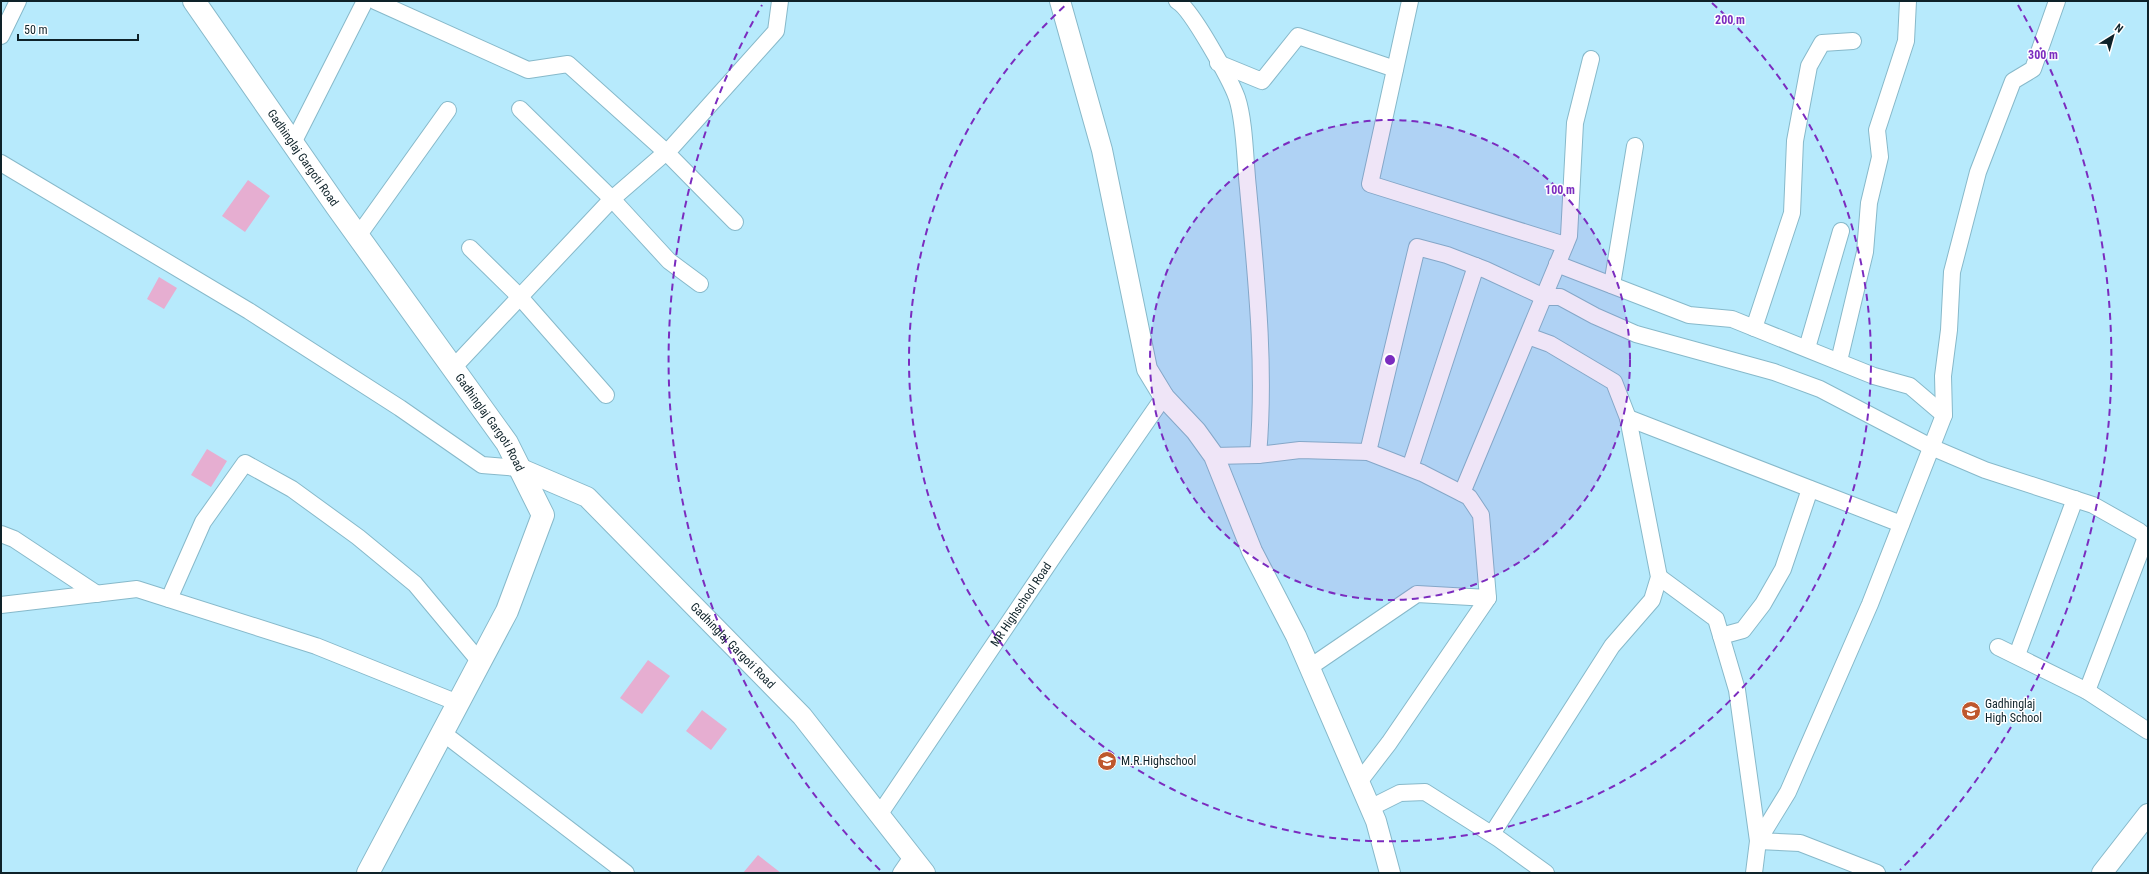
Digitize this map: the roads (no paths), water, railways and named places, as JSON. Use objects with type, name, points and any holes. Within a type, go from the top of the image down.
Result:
[{"type":"main road","name":"Gadhinglaj Gargoti Road","points":[[194,1],[358,236],[507,443],[519,468]]},
{"type":"main road","points":[[368,873],[507,611],[542,515],[519,468]]},
{"type":"street","points":[[1,36],[18,1]]},
{"type":"street","points":[[293,143],[365,1]]},
{"type":"street","points":[[375,1],[528,70],[568,64],[666,152],[735,222]]},
{"type":"street","points":[[453,368],[519,296],[612,199],[666,152],[776,31],[780,1]]},
{"type":"street","points":[[1060,1],[1102,150],[1147,370],[1165,396],[1196,431],[1214,456],[1252,550],[1296,636],[1376,821],[1390,873]]},
{"type":"street","points":[[1410,1],[1370,184],[1565,245]]},
{"type":"street","points":[[1839,361],[1865,252],[1869,203],[1880,157],[1877,130],[1906,41],[1908,1]]},
{"type":"street","points":[[1758,841],[1788,792],[1870,604],[1944,415],[1943,376],[1949,330],[1952,272],[1978,172],[2013,81],[2033,69],[2057,1]]},
{"type":"street","points":[[1182,2],[1208,42],[1237,98],[1243,136],[1256,268],[1262,408],[1258,455]]},
{"type":"street","points":[[1218,63],[1262,81],[1298,36],[1395,69]]},
{"type":"street","points":[[1754,328],[1792,213],[1795,141],[1809,66],[1822,43],[1852,41]]},
{"type":"street","points":[[1462,493],[1570,236],[1575,123],[1592,59]]},
{"type":"street","points":[[520,109],[612,199],[670,260],[700,284]]},
{"type":"street","points":[[358,236],[448,110]]},
{"type":"street","points":[[1612,285],[1635,146]]},
{"type":"street","points":[[1,164],[249,312],[400,408],[482,465],[519,468]]},
{"type":"street","points":[[1807,348],[1841,231]]},
{"type":"street","points":[[1368,452],[1417,247],[1446,255],[1476,266],[1544,297],[1560,296],[1595,316],[1636,334],[1774,372],[1820,389],[1931,447],[1986,470],[2093,505],[2147,538],[2087,691]]},
{"type":"street","points":[[470,248],[519,296],[606,395]]},
{"type":"street","points":[[1557,264],[1689,315],[1732,319],[1874,376],[1910,386],[1944,415]]},
{"type":"street","points":[[1410,468],[1476,266]]},
{"type":"street","points":[[1492,834],[1612,646],[1652,600],[1659,577],[1628,418],[1614,382],[1550,344],[1528,336]]},
{"type":"street","name":"MR Highschool Road","points":[[879,815],[1057,551],[1165,396]]},
{"type":"street","points":[[1628,418],[1901,524]]},
{"type":"street","points":[[1214,456],[1258,455],[1300,450],[1368,452],[1410,468],[1462,493],[1469,497],[1481,515],[1488,598],[1389,743],[1359,782]]},
{"type":"street","points":[[169,599],[203,522],[245,464],[292,489],[358,538],[415,584],[480,662]]},
{"type":"street","name":"Gadhinglaj Gargoti Road","points":[[519,468],[587,497],[802,716],[879,815],[906,865],[925,873]]},
{"type":"street","points":[[1721,636],[1743,630],[1763,604],[1783,569],[1810,489]]},
{"type":"street","points":[[2017,655],[2075,499]]},
{"type":"street","points":[[1,534],[14,539],[97,594]]},
{"type":"street","points":[[1659,577],[1716,619],[1737,690],[1758,841],[1754,873]]},
{"type":"street","points":[[1,605],[137,589],[316,646],[458,703]]},
{"type":"street","points":[[1310,667],[1417,594],[1488,598]]},
{"type":"street","points":[[1998,647],[2017,655],[2087,691],[2148,731]]},
{"type":"street","points":[[442,733],[626,873]]},
{"type":"street","points":[[1370,808],[1400,793],[1425,792],[1492,834],[1546,873]]},
{"type":"street","points":[[2102,873],[2148,814]]},
{"type":"street","points":[[1758,841],[1800,842],[1878,873]]},
{"type":"place","name":"Gadhinglaj High School","points":[[1971,711]]},
{"type":"place","name":"M.R.Highschool","points":[[1107,761]]}]
